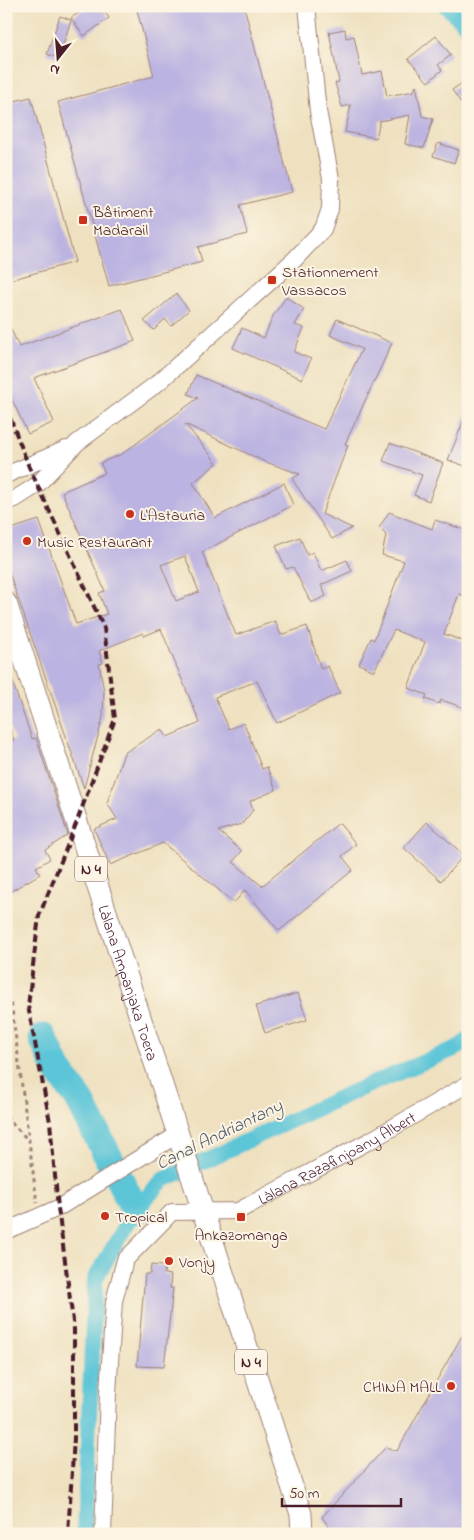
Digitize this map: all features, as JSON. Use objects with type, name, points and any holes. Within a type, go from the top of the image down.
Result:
[{"type":"main road","name":"Làlana Ampanjaka Toera","points":[[6,603],[180,1144]]},
{"type":"main road","name":"N 4","points":[[180,1144],[302,1524],[313,1534]]},
{"type":"street","points":[[6,502],[15,499],[37,485],[77,443],[159,382],[295,259],[323,229],[330,209],[331,179],[318,111],[307,6]]},
{"type":"street","points":[[6,475],[77,443]]},
{"type":"street","name":"Làlana Razafinjoany Albert","points":[[103,1534],[108,1393],[114,1310],[125,1260],[172,1212],[198,1202],[238,1211],[371,1140],[468,1084]]},
{"type":"street","points":[[6,1231],[58,1208],[130,1164],[180,1144]]},
{"type":"path","points":[[6,999],[11,1001],[38,1216]]},
{"type":"path","points":[[6,1117],[28,1140]]},
{"type":"building","points":[[88,6],[101,6],[109,18],[84,36],[71,18]]},
{"type":"building","points":[[136,6],[244,6],[292,192],[240,205],[247,234],[198,247],[202,262],[109,286],[58,102],[154,76]]},
{"type":"building","points":[[60,16],[71,20],[59,58],[47,54]]},
{"type":"building","points":[[345,29],[346,38],[354,36],[362,75],[382,71],[387,96],[414,91],[416,85],[422,116],[433,119],[424,148],[405,144],[410,115],[380,121],[376,138],[345,132],[351,105],[342,107],[335,83],[339,82],[329,32]]},
{"type":"building","points":[[436,36],[451,55],[438,65],[442,70],[428,82],[408,59]]},
{"type":"building","points":[[468,79],[468,113],[452,90]]},
{"type":"building","points":[[31,97],[75,262],[6,281],[6,103]]},
{"type":"building","points":[[438,143],[459,150],[454,163],[433,156]]},
{"type":"building","points":[[176,294],[189,310],[171,326],[165,319],[154,330],[144,321]]},
{"type":"building","points":[[286,297],[304,309],[295,325],[304,328],[294,352],[311,359],[302,379],[233,348],[242,328],[264,338],[273,316]]},
{"type":"building","points":[[122,309],[135,341],[34,378],[54,422],[28,434],[6,387],[6,318],[19,347]]},
{"type":"building","points":[[337,319],[392,343],[345,444],[348,445],[322,514],[352,528],[332,539],[292,479],[300,474],[263,461],[185,424],[217,463],[193,483],[215,518],[284,483],[293,505],[202,552],[236,635],[275,621],[281,635],[307,626],[321,669],[328,666],[340,693],[277,723],[257,681],[215,697],[229,729],[244,723],[262,769],[267,767],[276,790],[250,801],[253,810],[242,824],[218,831],[242,851],[233,862],[262,886],[339,823],[356,844],[342,856],[353,870],[279,931],[245,890],[234,903],[163,843],[110,865],[94,829],[117,819],[107,803],[124,753],[162,729],[167,737],[200,723],[161,629],[144,636],[143,633],[99,651],[103,663],[99,664],[104,691],[103,717],[84,788],[6,564],[6,532],[39,520],[76,624],[107,614],[99,593],[105,591],[62,492],[105,473],[100,463],[122,454],[198,398],[188,394],[196,375],[324,429],[362,349],[330,335]],"holes":[[[185,556],[199,592],[176,601],[161,565]]]},
{"type":"building","points":[[468,412],[468,467],[448,460]]},
{"type":"building","points":[[390,443],[443,463],[429,501],[414,495],[422,475],[383,461]]},
{"type":"building","points":[[389,512],[432,529],[435,520],[468,531],[468,597],[459,594],[444,634],[468,643],[468,709],[441,700],[439,704],[425,699],[427,695],[408,688],[425,642],[394,630],[374,671],[359,664],[371,638],[374,640],[404,561],[382,555],[386,535],[379,528]]},
{"type":"building","points":[[300,537],[307,555],[313,552],[321,571],[347,560],[352,571],[321,585],[326,596],[311,603],[293,567],[286,569],[276,546]]},
{"type":"building","points":[[8,669],[32,739],[36,738],[68,835],[45,850],[50,859],[36,867],[40,874],[6,894],[6,742],[14,740],[6,717],[6,670]]},
{"type":"building","points":[[427,822],[464,855],[441,881],[404,848]]},
{"type":"building","points":[[298,993],[307,1020],[265,1033],[256,1006]]},
{"type":"building","points":[[151,1265],[165,1266],[164,1274],[171,1275],[170,1288],[173,1288],[164,1367],[137,1366],[145,1274],[150,1274]]},
{"type":"building","name":"CHINA MALL","points":[[468,1325],[468,1534],[334,1534],[322,1517],[386,1447],[397,1451]]},
{"type":"waterway","name":"Canal Andriantany","points":[[446,6],[468,27]]},
{"type":"waterway","points":[[43,1038],[57,1069],[79,1099],[135,1210]]},
{"type":"waterway","name":"Canal Andriantany","points":[[84,1534],[95,1279],[135,1210],[163,1180],[348,1094],[459,1047],[468,1040]]},
{"type":"railway","points":[[6,407],[29,467],[104,628],[115,719],[39,916],[28,1006],[50,1122],[58,1208],[74,1329],[74,1438],[68,1534]]},
{"type":"place","name":"Bâtiment Madarail","points":[[83,220]]},
{"type":"place","name":"Stationnement Vassacos","points":[[272,280]]},
{"type":"place","name":"L'Astauria","points":[[130,514]]},
{"type":"place","name":"Music Restaurant","points":[[27,541]]},
{"type":"place","name":"Tropical","points":[[105,1216]]},
{"type":"place","name":"Ankazomanga","points":[[241,1217]]},
{"type":"place","name":"Vonjy","points":[[169,1261]]},
{"type":"place","name":"CHINA MALL","points":[[451,1386]]}]
